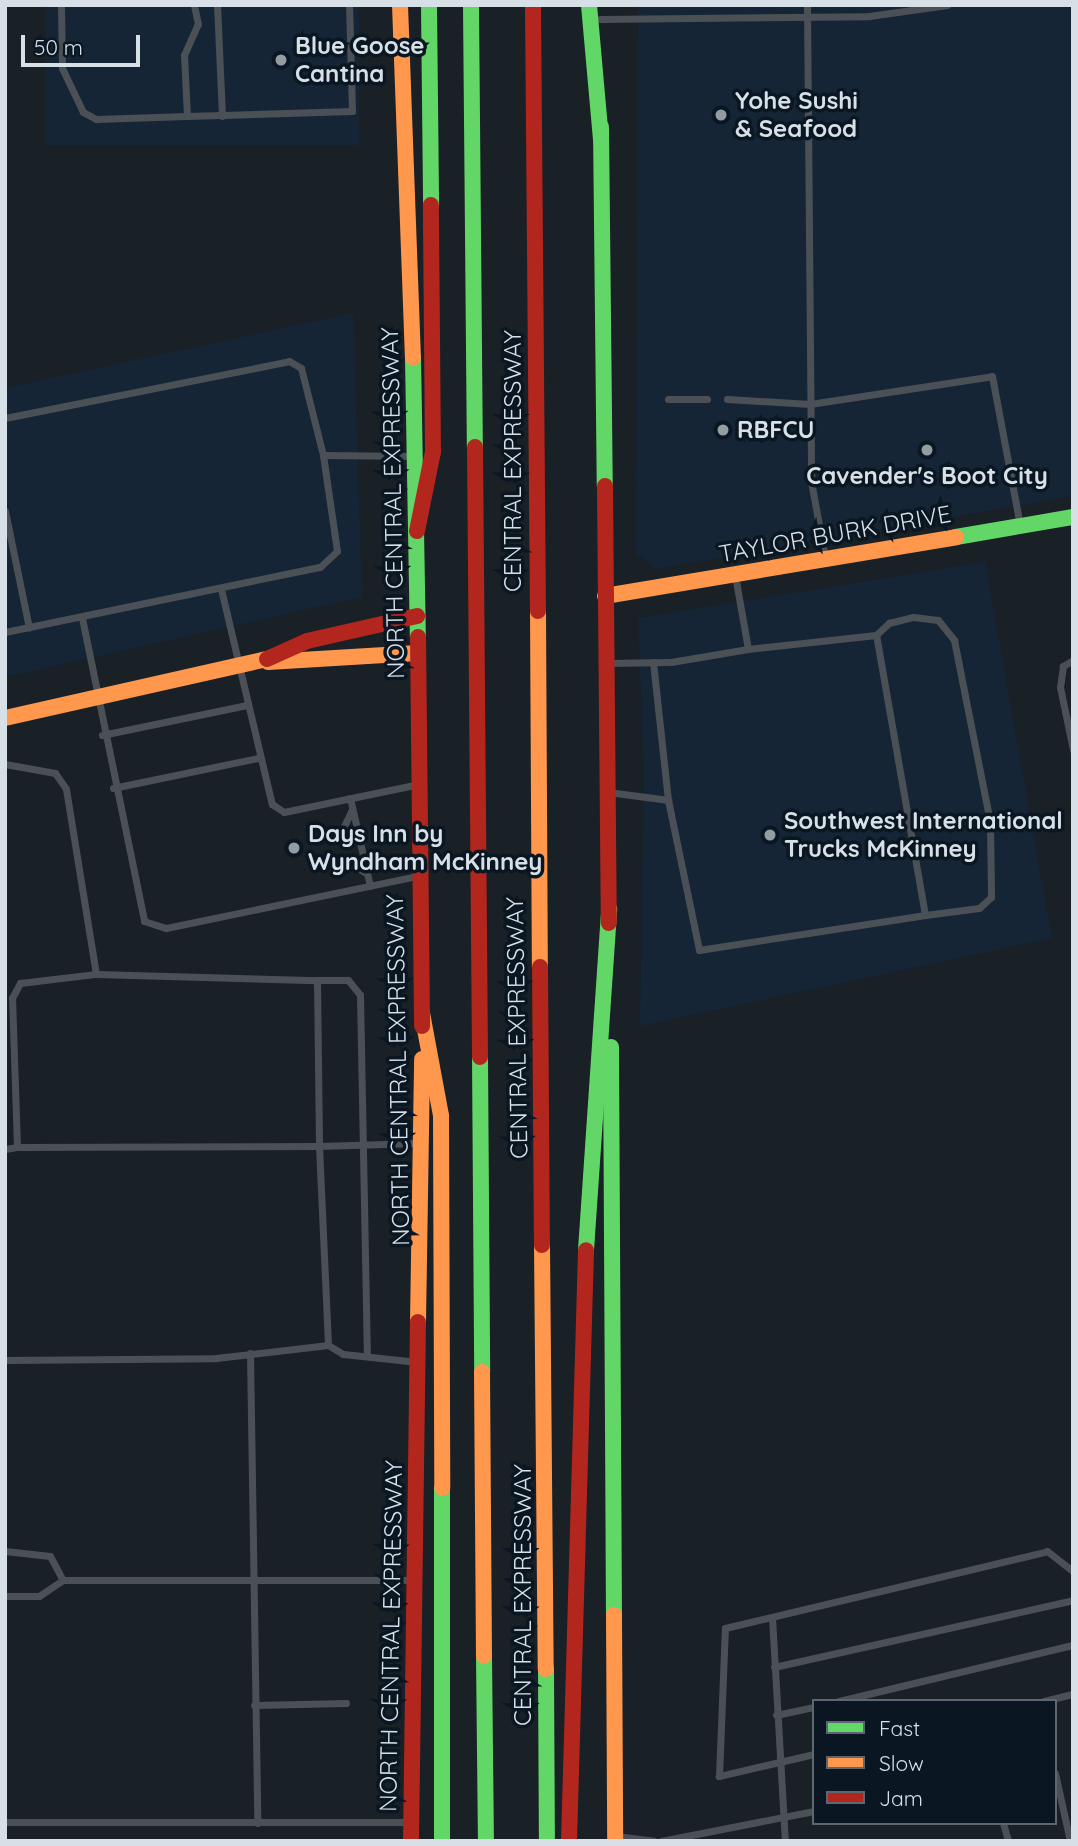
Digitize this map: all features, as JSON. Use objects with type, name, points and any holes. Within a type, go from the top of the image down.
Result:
[{"type":"main road","name":"NORTH CENTRAL EXPRESSWAY","points":[[400,5],[416,456],[422,1013],[421,1363],[411,1580],[411,1841]]},
{"type":"main road","points":[[417,531],[433,452],[429,5]]},
{"type":"main road","name":"CENTRAL EXPRESSWAY","points":[[471,5],[486,1841]]},
{"type":"main road","name":"CENTRAL EXPRESSWAY","points":[[533,5],[547,1841]]},
{"type":"main road","points":[[589,5],[601,140]]},
{"type":"main road","points":[[600,12],[605,596],[608,663],[615,1838]]},
{"type":"main road","name":"TAYLOR BURK DRIVE","points":[[605,596],[1073,517]]},
{"type":"main road","points":[[5,718],[263,662],[307,641],[417,616]]},
{"type":"main road","points":[[263,662],[308,664],[418,653]]},
{"type":"main road","points":[[569,1841],[570,1666],[582,1547],[581,1319],[609,909]]},
{"type":"main road","points":[[422,1013],[441,1116],[442,1841]]},
{"type":"lane","points":[[61,5],[62,68],[86,117],[352,111],[349,5]]},
{"type":"lane","points":[[187,116],[184,55],[198,24],[194,5]]},
{"type":"lane","points":[[218,5],[222,116]]},
{"type":"lane","points":[[807,5],[810,481],[825,559]]},
{"type":"lane","points":[[600,12],[869,16],[947,5]]},
{"type":"lane","points":[[5,418],[289,361],[301,368],[323,456],[337,537],[332,560],[221,589],[5,632]]},
{"type":"lane","points":[[727,398],[810,404],[992,376],[1020,526]]},
{"type":"lane","points":[[668,399],[707,399]]},
{"type":"lane","points":[[323,456],[416,456]]},
{"type":"lane","points":[[5,511],[29,628]]},
{"type":"lane","points":[[735,574],[748,649]]},
{"type":"lane","points":[[221,589],[264,790],[284,812],[419,784]]},
{"type":"lane","points":[[608,663],[653,662],[876,635],[913,617],[939,620],[954,640],[985,794],[991,897],[979,908],[699,950],[668,800],[653,662]]},
{"type":"lane","points":[[82,618],[94,699],[141,915],[154,928],[419,876]]},
{"type":"lane","points":[[876,635],[925,915]]},
{"type":"lane","points":[[1073,660],[1063,666],[1060,687],[1073,750]]},
{"type":"lane","points":[[102,735],[247,705]]},
{"type":"lane","points":[[113,788],[258,758]]},
{"type":"lane","points":[[5,764],[55,773],[66,789],[96,974]]},
{"type":"lane","points":[[608,792],[668,800]]},
{"type":"lane","points":[[350,798],[370,886]]},
{"type":"lane","points":[[340,835],[352,808]]},
{"type":"lane","points":[[346,862],[366,873]]},
{"type":"lane","points":[[17,1147],[12,998],[20,983],[96,974],[348,980],[360,995],[360,1144],[367,1356]]},
{"type":"lane","points":[[317,980],[319,1146],[328,1345]]},
{"type":"lane","points":[[5,1149],[422,1143]]},
{"type":"lane","points":[[5,1360],[250,1353],[328,1345],[367,1356],[421,1363]]},
{"type":"lane","points":[[250,1353],[251,1580],[257,1823]]},
{"type":"lane","points":[[5,1551],[50,1556],[63,1580]]},
{"type":"lane","points":[[812,1754],[719,1776],[725,1628],[1047,1551],[1073,1571]]},
{"type":"lane","points":[[5,1596],[39,1596],[63,1580],[411,1580]]},
{"type":"lane","points":[[774,1667],[1073,1600]]},
{"type":"lane","points":[[772,1617],[780,1818],[785,1841]]},
{"type":"lane","points":[[848,1699],[1073,1646]]},
{"type":"lane","points":[[1052,1699],[1073,1694]]},
{"type":"lane","points":[[254,1705],[346,1703]]},
{"type":"lane","points":[[776,1715],[812,1707]]},
{"type":"lane","points":[[1057,1782],[1070,1841]]},
{"type":"lane","points":[[661,1841],[812,1811]]},
{"type":"lane","points":[[5,1822],[411,1822]]},
{"type":"lane","points":[[615,1838],[654,1841]]},
{"type":"shaded area","points":[[46,5],[359,5],[359,145],[46,145]]},
{"type":"shaded area","points":[[638,5],[1073,5],[1073,496],[656,569],[636,553]]},
{"type":"shaded area","points":[[353,313],[362,597],[5,677],[5,388]]},
{"type":"shaded area","points":[[985,562],[1052,938],[640,1026],[644,772],[638,618]]},
{"type":"traffic: fast","points":[[429,5],[431,205]]},
{"type":"traffic: fast","points":[[471,5],[475,447]]},
{"type":"traffic: fast","points":[[589,5],[601,140]]},
{"type":"traffic: fast","points":[[601,127],[605,486]]},
{"type":"traffic: fast","points":[[413,358],[418,637]]},
{"type":"traffic: fast","points":[[956,537],[1073,517]]},
{"type":"traffic: fast","points":[[586,1250],[609,909]]},
{"type":"traffic: fast","points":[[611,1047],[614,1615]]},
{"type":"traffic: fast","points":[[480,1057],[482,1372]]},
{"type":"traffic: fast","points":[[442,1488],[442,1841]]},
{"type":"traffic: fast","points":[[484,1656],[486,1841]]},
{"type":"traffic: fast","points":[[546,1669],[547,1841]]},
{"type":"traffic: slow","points":[[400,5],[413,358]]},
{"type":"traffic: slow","points":[[605,596],[956,537]]},
{"type":"traffic: slow","points":[[538,611],[540,967]]},
{"type":"traffic: slow","points":[[268,662],[418,653]]},
{"type":"traffic: slow","points":[[5,718],[267,659]]},
{"type":"traffic: slow","points":[[422,1013],[441,1116],[442,1488]]},
{"type":"traffic: slow","points":[[418,1322],[422,1059]]},
{"type":"traffic: slow","points":[[542,1245],[546,1669]]},
{"type":"traffic: slow","points":[[482,1372],[484,1656]]},
{"type":"traffic: slow","points":[[614,1615],[615,1841]]},
{"type":"traffic: jam","points":[[533,5],[538,611]]},
{"type":"traffic: jam","points":[[417,531],[433,452],[431,205]]},
{"type":"traffic: jam","points":[[475,447],[480,1057]]},
{"type":"traffic: jam","points":[[605,486],[609,923]]},
{"type":"traffic: jam","points":[[267,659],[307,641],[417,616]]},
{"type":"traffic: jam","points":[[418,637],[422,1026]]},
{"type":"traffic: jam","points":[[540,967],[542,1245]]},
{"type":"traffic: jam","points":[[569,1841],[586,1250]]},
{"type":"traffic: jam","points":[[411,1841],[418,1322]]},
{"type":"place","name":"Blue Goose Cantina","points":[[281,60]]},
{"type":"place","name":"Yohe Sushi & Seafood","points":[[721,115]]},
{"type":"place","name":"RBFCU","points":[[723,430]]},
{"type":"place","name":"Cavender's Boot City","points":[[927,450]]},
{"type":"place","name":"Southwest International Trucks McKinney","points":[[770,835]]},
{"type":"place","name":"Days Inn by Wyndham McKinney","points":[[294,848]]}]
